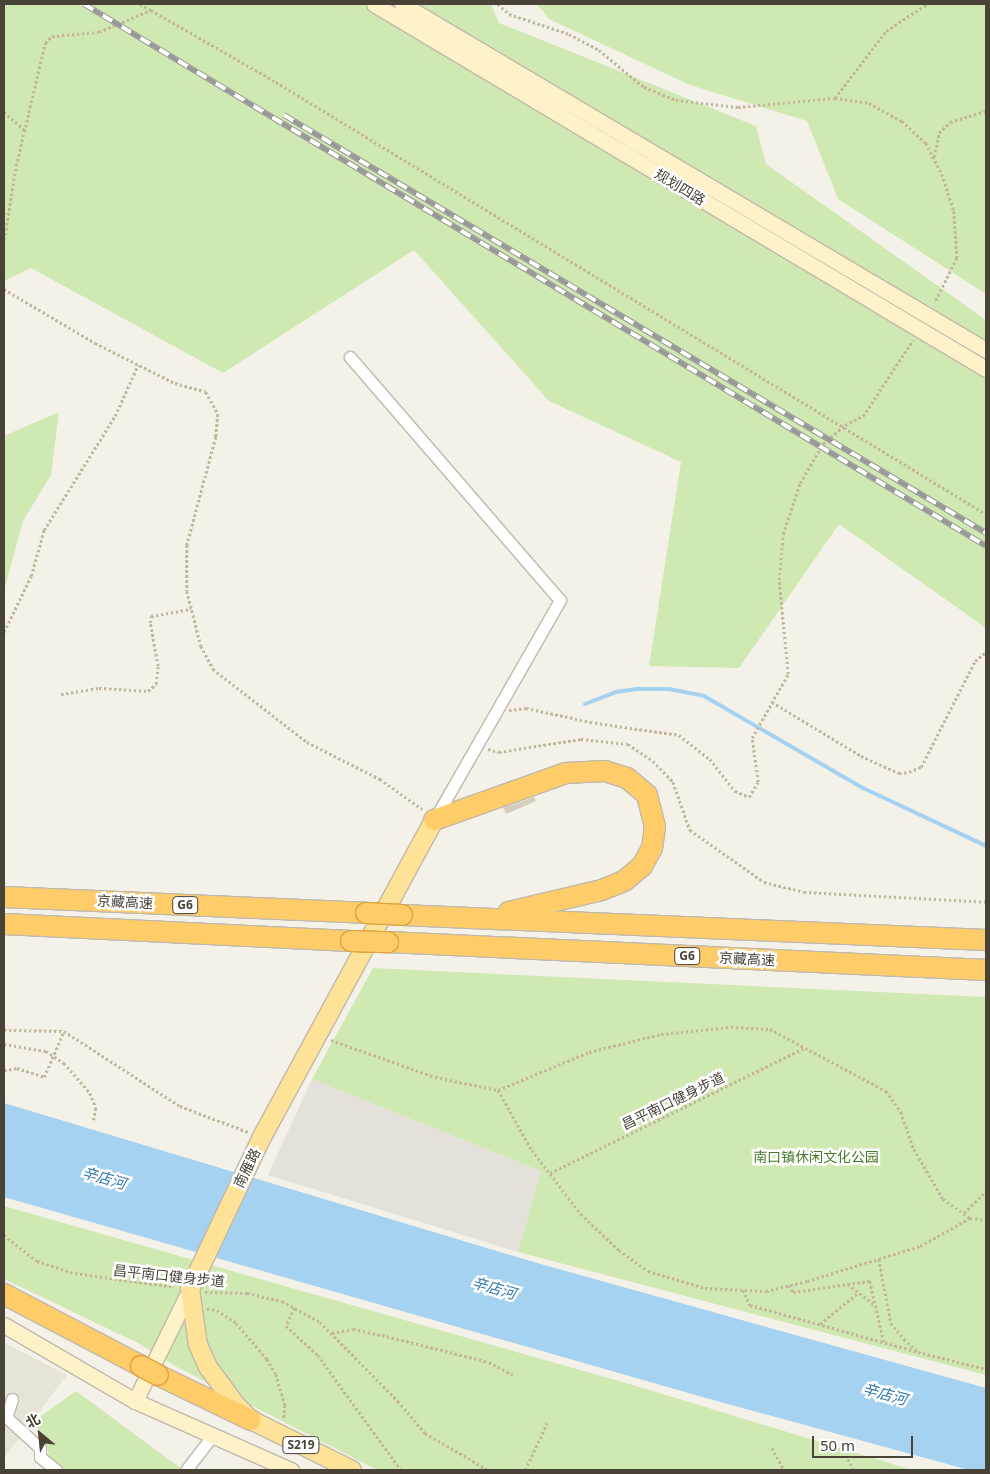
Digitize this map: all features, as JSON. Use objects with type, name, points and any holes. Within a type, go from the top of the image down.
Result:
[{"type":"highway","points":[[434,820],[566,772],[605,771],[627,778],[647,795],[655,827],[652,848],[642,866],[624,881],[550,903],[477,918]]},
{"type":"highway","name":"京藏高速","points":[[4,897],[477,918]]},
{"type":"highway","name":"G6","points":[[477,918],[986,940]]},
{"type":"highway","name":"京藏高速","points":[[4,924],[986,970]]},
{"type":"highway","points":[[4,1294],[251,1420]]},
{"type":"main road","name":"规划四路","points":[[374,4],[986,369]]},
{"type":"main road","name":"规划四路","points":[[402,4],[986,350]]},
{"type":"main road","name":"南雁路","points":[[190,1298],[205,1254],[250,1160],[434,820]]},
{"type":"main road","points":[[135,1401],[190,1298]]},
{"type":"main road","points":[[190,1298],[198,1345],[208,1367],[226,1393],[251,1420]]},
{"type":"main road","points":[[4,1325],[135,1401],[291,1470]]},
{"type":"main road","name":"S219","points":[[251,1420],[352,1470]]},
{"type":"street","points":[[350,357],[560,600],[434,820]]},
{"type":"street","points":[[12,1399],[6,1417],[40,1448],[40,1457],[56,1470]]},
{"type":"street","points":[[186,1470],[213,1435]]},
{"type":"path","points":[[140,4],[268,77],[698,340],[845,425],[882,452],[986,514]]},
{"type":"path","points":[[498,4],[509,14],[570,34],[599,50],[644,88],[676,100],[738,107],[835,98],[869,103],[902,122],[926,143],[954,211],[957,258],[929,315]]},
{"type":"path","points":[[835,98],[886,31],[926,4]]},
{"type":"path","points":[[4,240],[25,130],[45,43],[52,36],[99,32],[151,10]]},
{"type":"path","points":[[934,159],[939,132],[950,122],[986,111]]},
{"type":"path","points":[[4,112],[25,130]]},
{"type":"path","points":[[4,289],[138,365],[175,383],[206,392],[218,414],[216,438],[187,545],[187,591],[201,646],[213,669],[308,742],[407,795],[434,820]]},
{"type":"path","points":[[498,711],[526,708],[590,722],[679,735],[710,759],[735,791],[749,797],[758,782],[752,738],[788,674],[779,580],[783,534],[800,483],[823,444],[845,425],[863,416],[920,330]]},
{"type":"path","points":[[4,632],[30,576],[44,530],[115,416],[138,365]]},
{"type":"path","points":[[61,694],[99,688],[148,690],[156,684],[158,666],[150,623],[152,616],[192,608]]},
{"type":"path","points":[[772,702],[861,756],[899,773],[910,772],[921,766],[975,661],[986,652]]},
{"type":"path","points":[[477,747],[499,752],[581,739],[628,744],[654,761],[673,782],[690,830],[764,882],[804,892],[986,902]]},
{"type":"path","points":[[316,1035],[435,1077],[498,1090],[589,1052],[661,1034],[732,1027],[770,1029],[886,1091],[901,1112],[928,1177],[943,1200],[970,1218],[986,1220]]},
{"type":"path","points":[[4,1030],[64,1031],[180,1106],[262,1137]]},
{"type":"path","points":[[4,1070],[17,1068],[44,1077],[64,1031]]},
{"type":"path","points":[[4,1044],[28,1045],[54,1056],[90,1093],[96,1108],[93,1123]]},
{"type":"path","name":"昌平南口健身步道","points":[[550,1173],[806,1047]]},
{"type":"path","points":[[498,1090],[532,1150],[581,1214],[619,1250],[648,1271],[705,1288],[766,1291],[920,1246],[970,1218]]},
{"type":"path","points":[[964,1213],[986,1191]]},
{"type":"path","name":"昌平南口健身步道","points":[[4,1235],[37,1261],[75,1273],[190,1298],[247,1293],[282,1301],[320,1322],[332,1333],[398,1401],[424,1432],[488,1470]]},
{"type":"path","points":[[879,1259],[891,1323],[918,1352]]},
{"type":"path","points":[[788,1285],[793,1292],[870,1281],[884,1342]]},
{"type":"path","points":[[848,1284],[875,1305]]},
{"type":"path","points":[[743,1290],[750,1305],[986,1370]]},
{"type":"path","points":[[820,1324],[859,1292]]},
{"type":"path","points":[[190,1298],[217,1310],[236,1323],[267,1359],[276,1374],[285,1405],[282,1435]]},
{"type":"path","points":[[295,1308],[286,1326],[318,1354],[401,1470]]},
{"type":"path","points":[[332,1333],[353,1329],[382,1335],[489,1362],[513,1375]]},
{"type":"path","points":[[525,1470],[547,1423]]},
{"type":"path","points":[[772,1448],[784,1470]]},
{"type":"path","points":[[848,1459],[854,1470]]},
{"type":"shaded area","points":[[312,1079],[541,1171],[518,1252],[268,1175]]},
{"type":"shaded area","points":[[4,1343],[67,1375],[4,1458]]},
{"type":"green space","points":[[4,4],[491,4],[499,23],[756,126],[766,164],[986,320],[986,628],[839,524],[739,668],[649,666],[681,462],[549,401],[414,250],[223,373],[31,268],[4,281]]},
{"type":"green space","points":[[537,4],[986,4],[986,294],[838,199],[807,121],[690,85],[549,19]]},
{"type":"green space","points":[[59,412],[51,475],[23,521],[4,591],[4,436]]},
{"type":"green space","name":"南口镇休闲文化公园","points":[[373,968],[986,997],[986,1375],[518,1252],[541,1171],[312,1079]]},
{"type":"green space","points":[[4,1206],[633,1385],[912,1470],[377,1470],[175,1366],[140,1344],[4,1279]]},
{"type":"green space","points":[[76,1391],[183,1470],[52,1470],[44,1434],[31,1423]]},
{"type":"water","name":"辛店河","points":[[4,1103],[537,1263],[986,1388],[986,1470],[969,1470],[706,1398],[4,1197]]},
{"type":"building","points":[[534,797],[536,801],[506,814],[503,808]]},
{"type":"waterway","points":[[585,704],[616,692],[637,689],[669,689],[704,696],[863,788],[986,846]]},
{"type":"railway","points":[[84,4],[986,546]]},
{"type":"railway","points":[[284,115],[986,533]]}]
